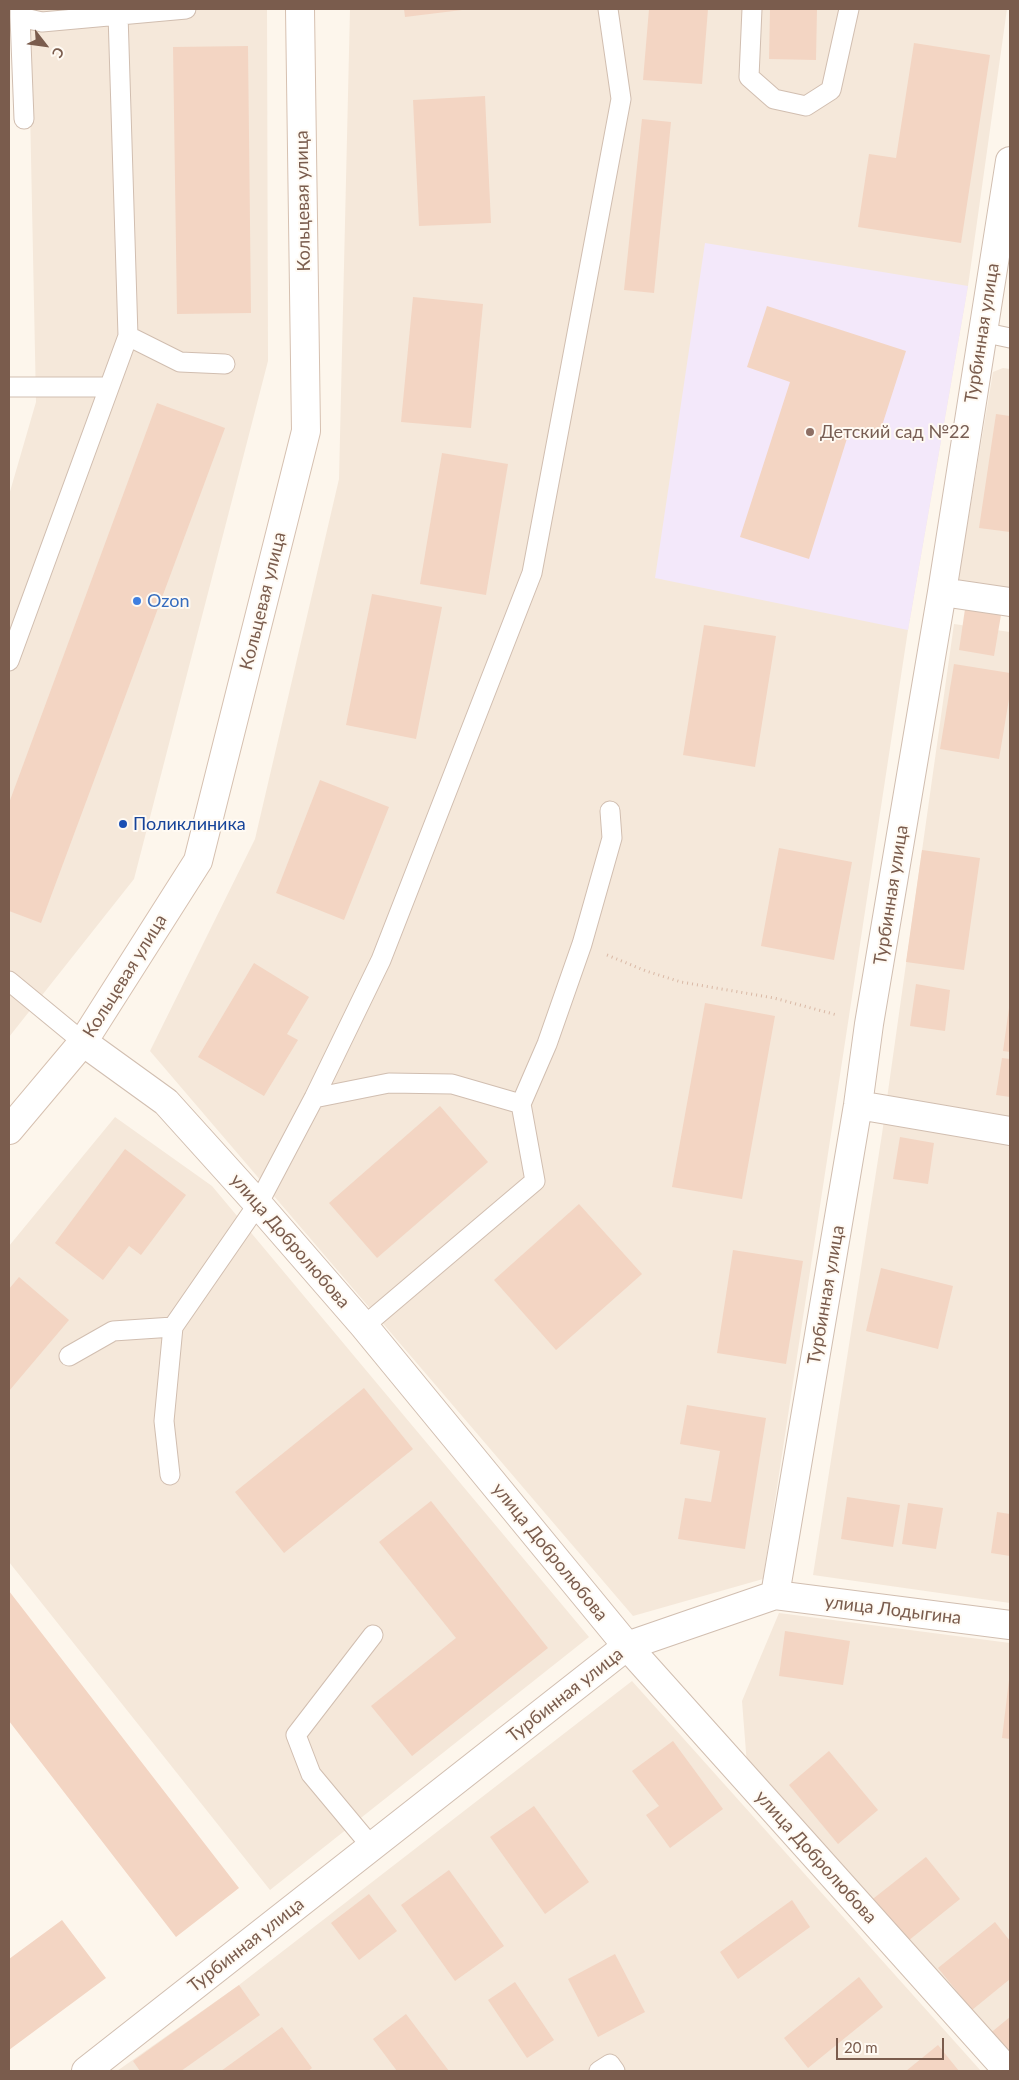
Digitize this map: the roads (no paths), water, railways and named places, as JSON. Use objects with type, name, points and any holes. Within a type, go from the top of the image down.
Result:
[{"type":"street","name":"Кольцевая улица","points":[[9,1130],[83,1042],[198,861],[306,431],[300,9]]},
{"type":"street","name":"Турбинная улица","points":[[86,2071],[627,1646],[775,1595],[858,1105],[869,1024],[942,592],[1010,161]]},
{"type":"street","points":[[942,592],[1010,602]]},
{"type":"street","name":"улица Добролюбова","points":[[83,1042],[166,1102],[258,1204],[364,1326],[627,1646],[1008,2071]]},
{"type":"street","points":[[858,1105],[1010,1131]]},
{"type":"street","name":"улица Лодыгина","points":[[775,1595],[1010,1625]]},
{"type":"lane","points":[[24,119],[20,13],[42,22],[186,9]]},
{"type":"lane","points":[[170,1475],[164,1421],[173,1327],[258,1204],[314,1098],[381,960],[532,573],[621,99],[608,9]]},
{"type":"lane","points":[[752,9],[749,77],[774,99],[806,106],[831,90],[849,9]]},
{"type":"lane","points":[[9,661],[128,336],[118,14]]},
{"type":"lane","points":[[982,332],[1010,338]]},
{"type":"lane","points":[[128,336],[180,362],[226,364]]},
{"type":"lane","points":[[9,387],[109,387]]},
{"type":"lane","points":[[364,1326],[535,1181],[521,1104],[548,1044],[582,944],[612,838],[610,811]]},
{"type":"lane","points":[[9,981],[83,1042]]},
{"type":"lane","points":[[314,1098],[389,1083],[452,1084],[521,1104]]},
{"type":"lane","points":[[69,1356],[113,1331],[173,1327]]},
{"type":"lane","points":[[372,1846],[311,1774],[296,1736],[373,1635]]},
{"type":"lane","points":[[599,2071],[610,2064],[615,2071]]},
{"type":"place","name":"Детский сад №22","points":[[810,432]]},
{"type":"place","name":"Ozon","points":[[137,601]]},
{"type":"place","name":"Поликлиника","points":[[123,824]]}]
